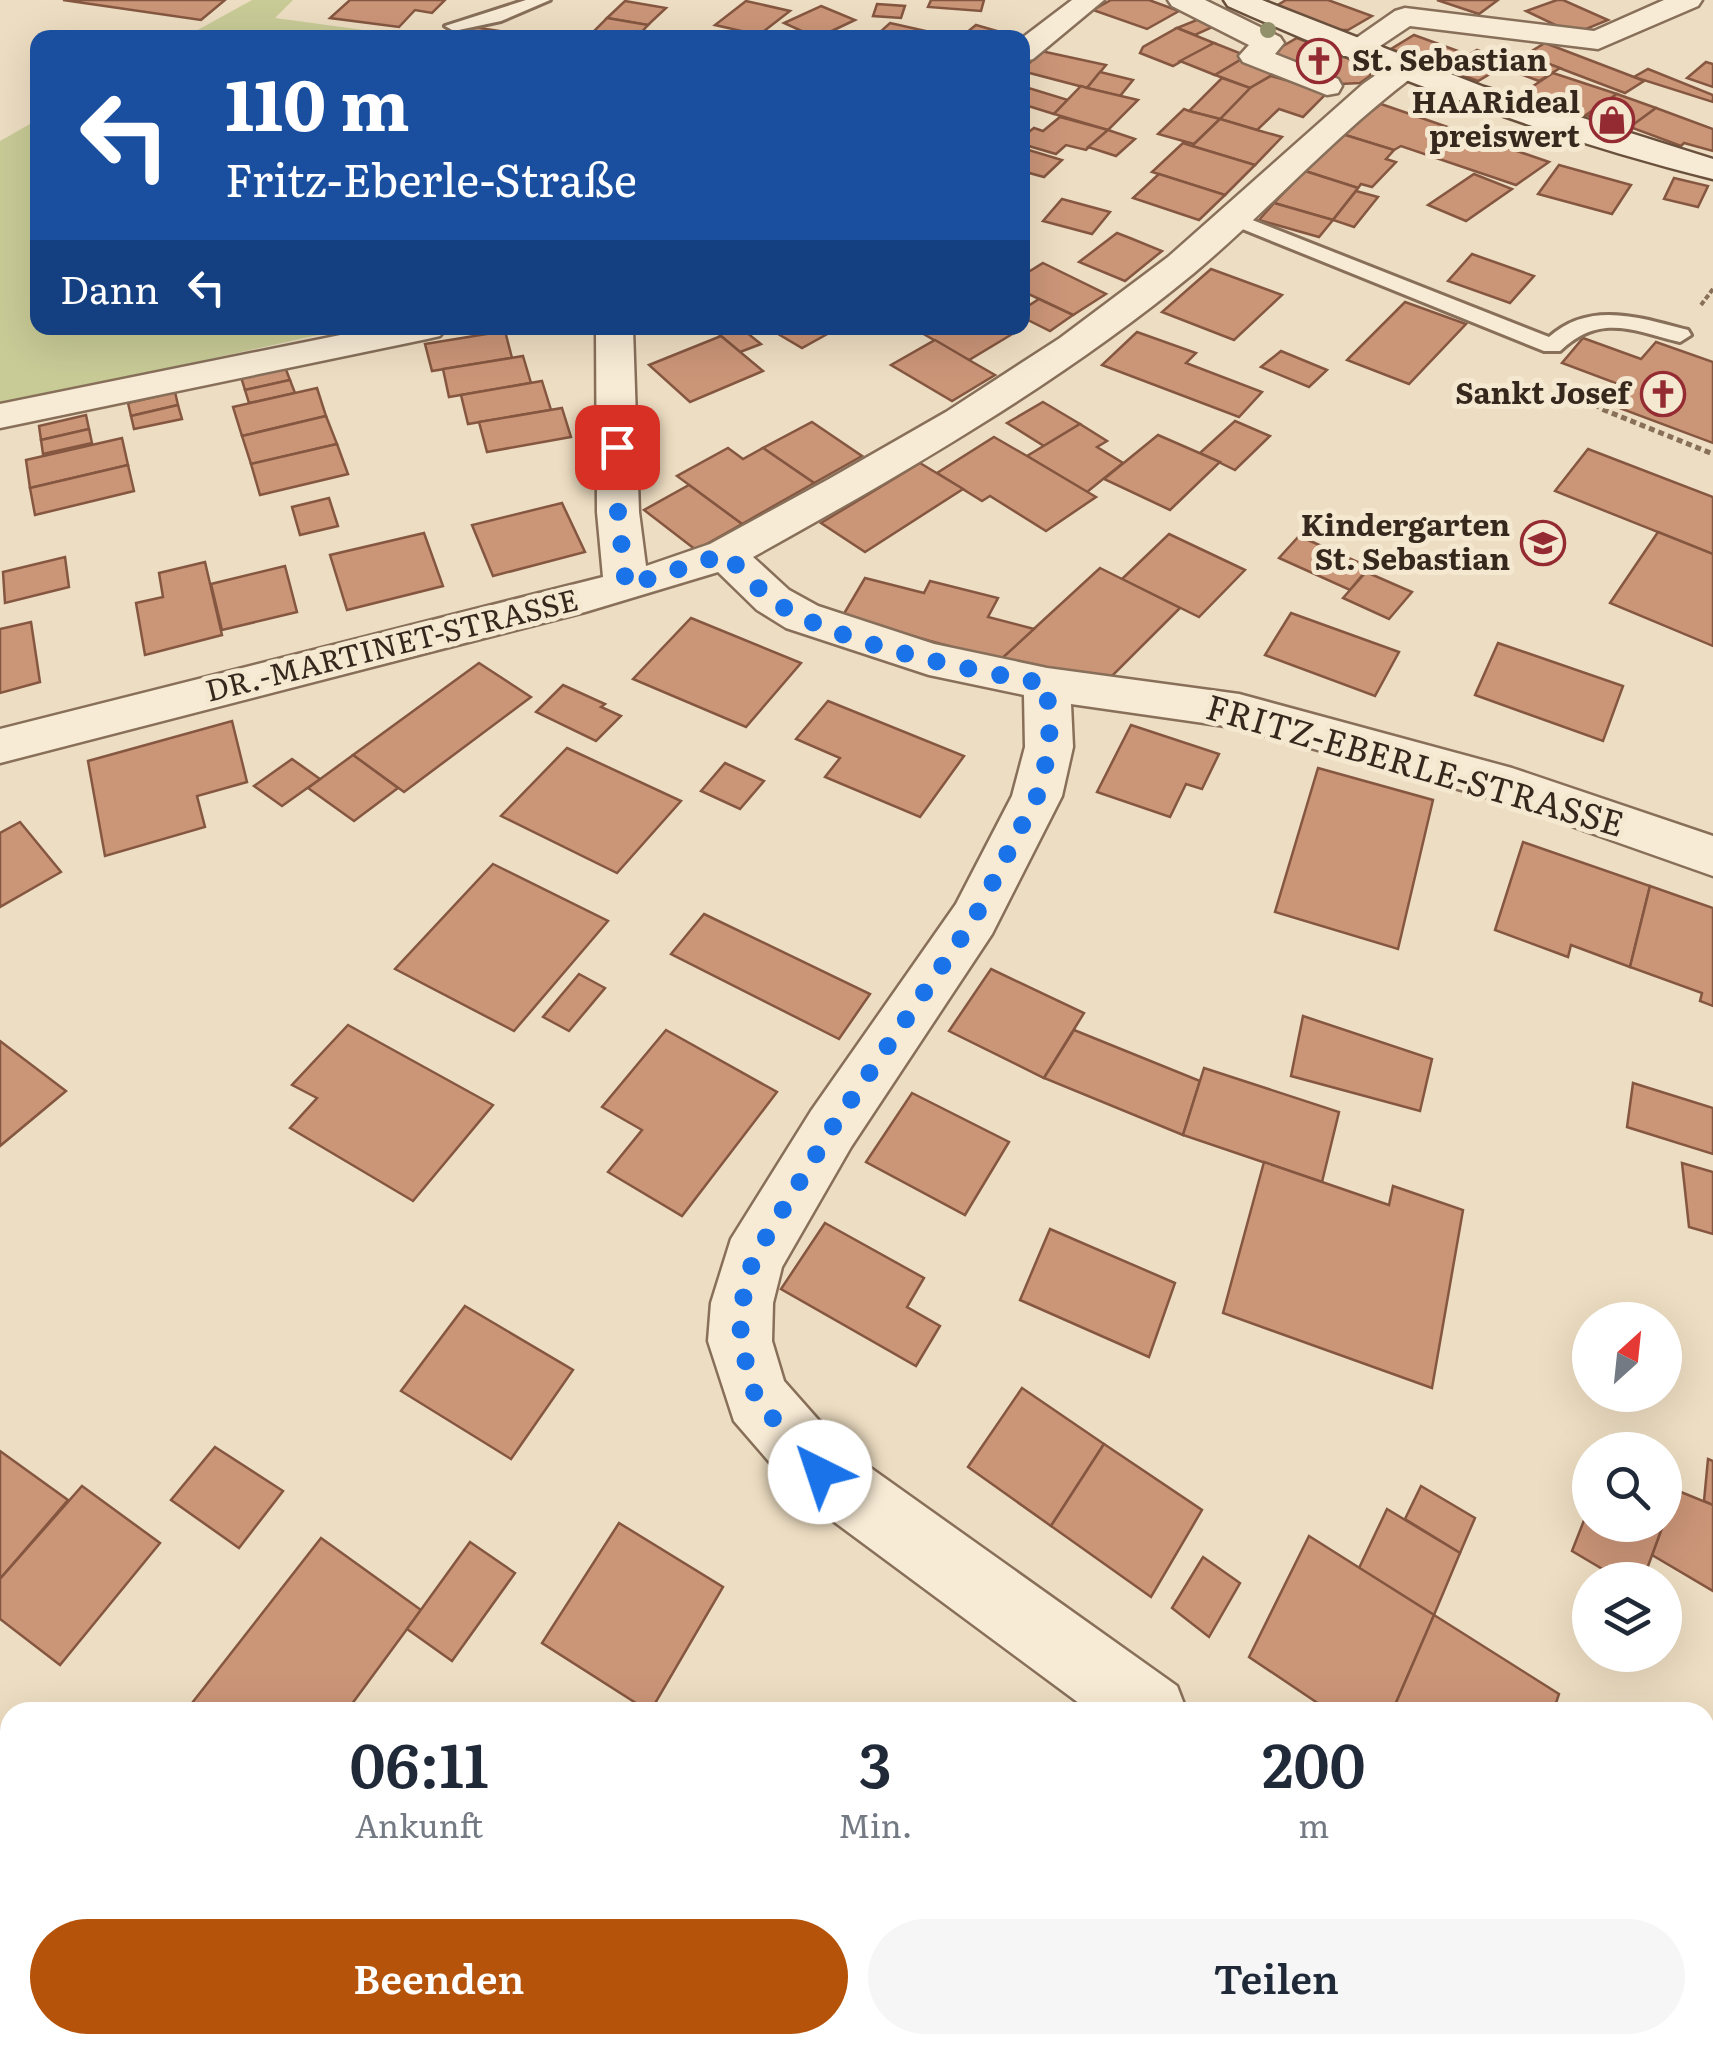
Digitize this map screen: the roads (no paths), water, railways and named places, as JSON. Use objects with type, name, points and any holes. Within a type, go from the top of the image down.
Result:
[{"type":"street","points":[[1030,46],[1090,0]]},
{"type":"street","points":[[1182,0],[1268,43],[1254,56],[1327,86]]},
{"type":"street","points":[[1238,0],[1404,69],[1566,126],[1713,169]]},
{"type":"street","points":[[1354,50],[1405,17],[1576,40],[1608,38],[1688,0]]},
{"type":"street","name":"DR.-MARTINET-STRASSE","points":[[0,746],[626,586],[726,554],[995,401],[1183,264],[1353,106],[1404,69]]},
{"type":"street","points":[[0,416],[386,335]]},
{"type":"street","points":[[604,336],[626,586]]},
{"type":"street","name":"FRITZ-EBERLE-STRASSE","points":[[726,554],[773,600],[802,617],[929,660],[1047,684],[1239,711],[1512,786],[1713,856]]},
{"type":"street","points":[[1047,684],[1050,747],[1037,796],[974,919],[832,1128],[753,1259],[742,1303],[740,1341],[756,1399],[820,1472],[1137,1702]]},
{"type":"lane","points":[[454,26],[542,0]]},
{"type":"lane","points":[[1232,218],[1552,346],[1566,329],[1602,318],[1680,335]]},
{"type":"place","name":"St. Sebastian","points":[[1319,61]]},
{"type":"place","name":"HAARideal preiswert","points":[[1612,120]]},
{"type":"place","name":"Sankt Josef","points":[[1663,394]]},
{"type":"place","name":"Kindergarten St. Sebastian","points":[[1543,543]]}]
